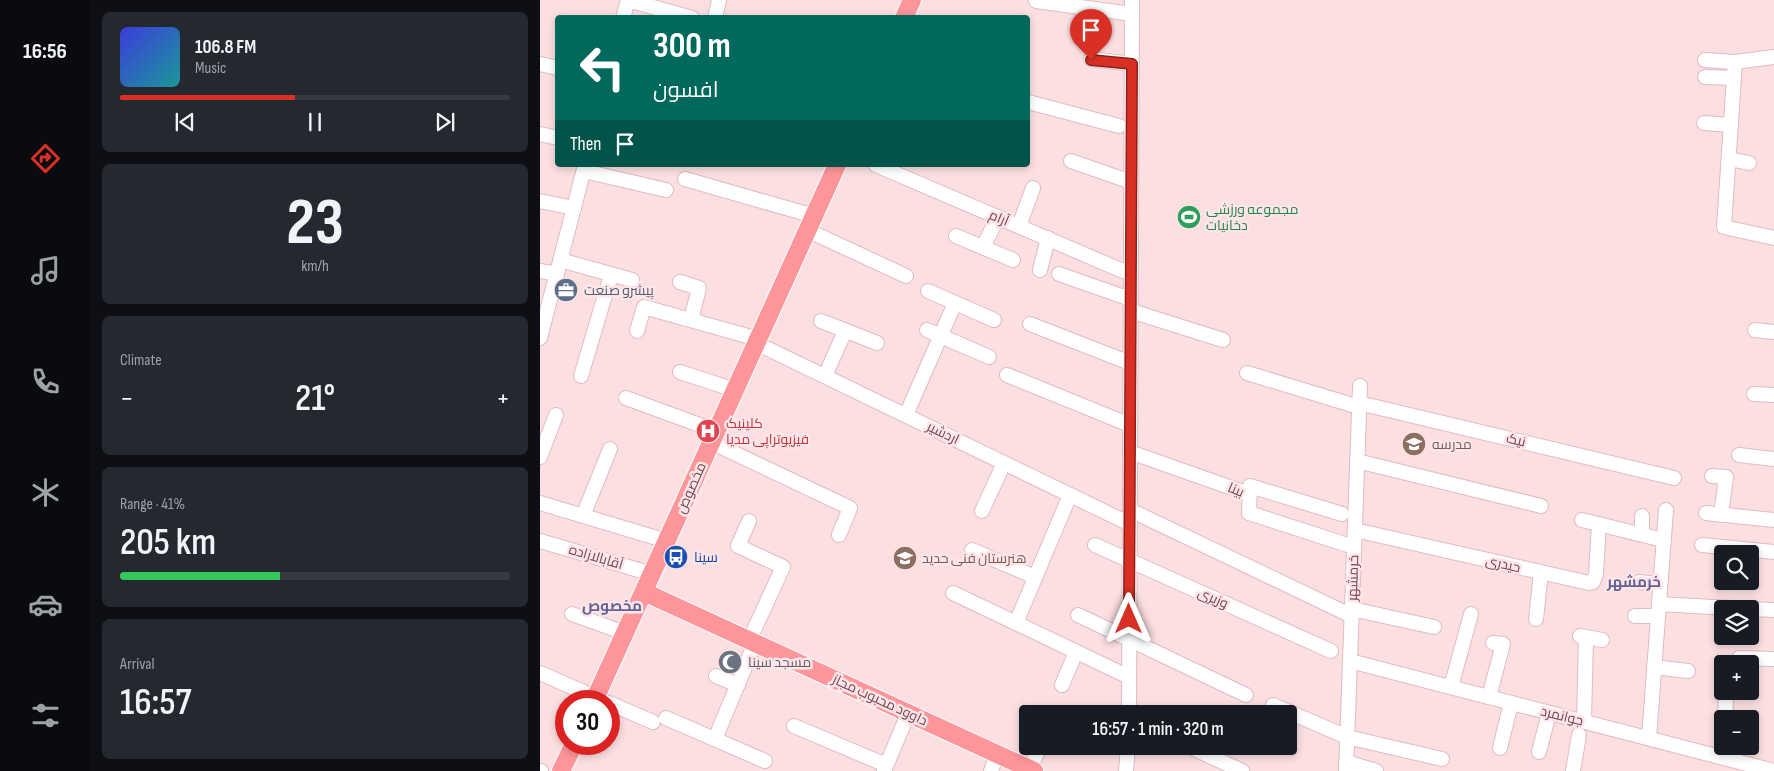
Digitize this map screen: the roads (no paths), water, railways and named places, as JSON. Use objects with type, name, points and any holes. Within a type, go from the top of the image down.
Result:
[{"type":"main road","points":[[905,15],[912,0]]},
{"type":"main road","name":"مخصوص","points":[[604,690],[625,633],[836,167]]},
{"type":"main road","name":"داوود محبوب مجاز","points":[[644,592],[1032,770]]},
{"type":"main road","points":[[561,771],[569,755]]},
{"type":"street","points":[[624,15],[628,0],[681,15]]},
{"type":"street","points":[[716,15],[719,0]]},
{"type":"street","points":[[1129,705],[1132,0]]},
{"type":"street","points":[[1036,1],[1132,14]]},
{"type":"street","points":[[1705,60],[1736,62],[1774,57]]},
{"type":"street","points":[[1091,60],[1132,64]]},
{"type":"street","points":[[1736,62],[1724,227],[1774,238]]},
{"type":"street","points":[[540,64],[555,67]]},
{"type":"street","points":[[1705,77],[1734,78]]},
{"type":"street","points":[[1030,103],[1119,126]]},
{"type":"street","points":[[1704,123],[1731,125]]},
{"type":"street","points":[[540,134],[555,137]]},
{"type":"street","points":[[1729,159],[1750,162]]},
{"type":"street","points":[[1071,161],[1131,182]]},
{"type":"street","name":"آرام","points":[[881,167],[1123,271]]},
{"type":"street","points":[[540,338],[584,168],[666,190]]},
{"type":"street","points":[[685,179],[811,223],[906,276]]},
{"type":"street","points":[[1018,226],[1033,188]]},
{"type":"street","points":[[540,201],[574,208]]},
{"type":"street","points":[[983,247],[998,217]]},
{"type":"street","points":[[956,236],[1013,260]]},
{"type":"street","points":[[1040,270],[1048,238]]},
{"type":"street","points":[[560,260],[632,280]]},
{"type":"street","points":[[540,271],[557,274]]},
{"type":"street","points":[[1059,274],[1130,305],[1224,340]]},
{"type":"street","points":[[581,376],[611,275]]},
{"type":"street","points":[[680,282],[699,288],[692,320]]},
{"type":"street","points":[[928,292],[994,320]]},
{"type":"street","points":[[906,416],[955,303]]},
{"type":"street","name":"اردشیر","points":[[637,332],[644,307],[757,341],[906,416],[1070,494],[1130,517],[1352,612],[1434,627]]},
{"type":"street","points":[[821,321],[877,343]]},
{"type":"street","points":[[1030,324],[1130,362]]},
{"type":"street","points":[[825,376],[845,330]]},
{"type":"street","points":[[927,330],[990,357]]},
{"type":"street","points":[[1755,330],[1774,332]]},
{"type":"street","points":[[680,372],[735,390]]},
{"type":"street","name":"نیک","points":[[1247,373],[1359,405],[1674,478]]},
{"type":"street","points":[[1007,375],[1130,425]]},
{"type":"street","name":"خرمشهر","points":[[1346,767],[1360,386]]},
{"type":"street","points":[[1754,394],[1774,395]]},
{"type":"street","points":[[626,398],[714,437],[850,508],[839,535]]},
{"type":"street","points":[[540,457],[556,415]]},
{"type":"street","points":[[583,516],[610,449]]},
{"type":"street","name":"بینا","points":[[1130,452],[1249,494],[1249,513],[1354,548]]},
{"type":"street","points":[[1739,455],[1774,459]]},
{"type":"street","points":[[1357,462],[1541,506]]},
{"type":"street","points":[[982,511],[1004,463]]},
{"type":"street","points":[[1712,476],[1726,477],[1721,515]]},
{"type":"street","points":[[1249,494],[1250,486],[1342,514]]},
{"type":"street","points":[[1016,623],[1070,494]]},
{"type":"street","points":[[540,503],[666,542]]},
{"type":"street","points":[[1649,738],[1666,510]]},
{"type":"street","points":[[1706,513],[1774,520]]},
{"type":"street","points":[[1642,516],[1642,534]]},
{"type":"street","points":[[1582,520],[1664,540]]},
{"type":"street","points":[[715,739],[738,685],[752,642],[783,567],[738,546],[749,521]]},
{"type":"street","name":"حیدری","points":[[1355,530],[1585,583],[1593,582],[1596,574],[1599,524]]},
{"type":"street","name":"آقابالازاده","points":[[540,541],[652,574]]},
{"type":"street","name":"وزیری","points":[[1095,545],[1331,651]]},
{"type":"street","points":[[1702,545],[1774,552]]},
{"type":"street","points":[[972,550],[1035,577]]},
{"type":"street","points":[[1536,619],[1541,572]]},
{"type":"street","points":[[1639,582],[1660,584]]},
{"type":"street","points":[[953,593],[1129,677]]},
{"type":"street","points":[[1635,616],[1658,610],[1714,609]]},
{"type":"street","points":[[1759,609],[1774,610]]},
{"type":"street","points":[[572,614],[625,633]]},
{"type":"street","points":[[1451,687],[1471,614]]},
{"type":"street","points":[[1078,615],[1246,695]]},
{"type":"street","points":[[1584,722],[1583,637],[1602,640]]},
{"type":"street","points":[[1489,697],[1503,644],[1493,643]]},
{"type":"street","points":[[1062,685],[1076,652]]},
{"type":"street","points":[[1759,659],[1774,659]]},
{"type":"street","name":"جوانمرد","points":[[1350,661],[1649,738],[1714,750]]},
{"type":"street","points":[[1654,667],[1688,671]]},
{"type":"street","points":[[540,673],[576,690]]},
{"type":"street","points":[[716,676],[738,685]]},
{"type":"street","points":[[1500,748],[1511,703]]},
{"type":"street","points":[[620,707],[715,739],[765,761]]},
{"type":"street","points":[[1539,752],[1549,712]]},
{"type":"street","points":[[794,726],[885,768],[908,714]]},
{"type":"street","points":[[1297,715],[1347,737],[1442,759]]},
{"type":"street","points":[[1573,771],[1579,735]]},
{"type":"street","points":[[991,771],[998,754]]},
{"type":"street","points":[[1032,770],[1037,755]]},
{"type":"street","points":[[1126,771],[1127,755]]},
{"type":"street","points":[[1207,755],[1242,771]]},
{"type":"street","name":"جوانمرد","points":[[1732,755],[1774,771]]},
{"type":"street","points":[[1346,767],[1376,771]]},
{"type":"place","name":"مجموعه ورزشی دخانیات","points":[[1189,217]]},
{"type":"place","name":"پیشرو صنعت","points":[[566,290]]},
{"type":"place","name":"کلینیک فیزیوتراپی مدیا","points":[[708,431]]},
{"type":"place","name":"مدرسه","points":[[1414,444]]},
{"type":"place","name":"سینا","points":[[676,557]]},
{"type":"place","name":"هنرستان فنی حدید","points":[[905,558]]},
{"type":"place","name":"مسجد سینا","points":[[730,662]]},
{"type":"district","name":"خرمشهر","points":[[1634,582]]},
{"type":"district","name":"مخصوص","points":[[612,606]]}]
